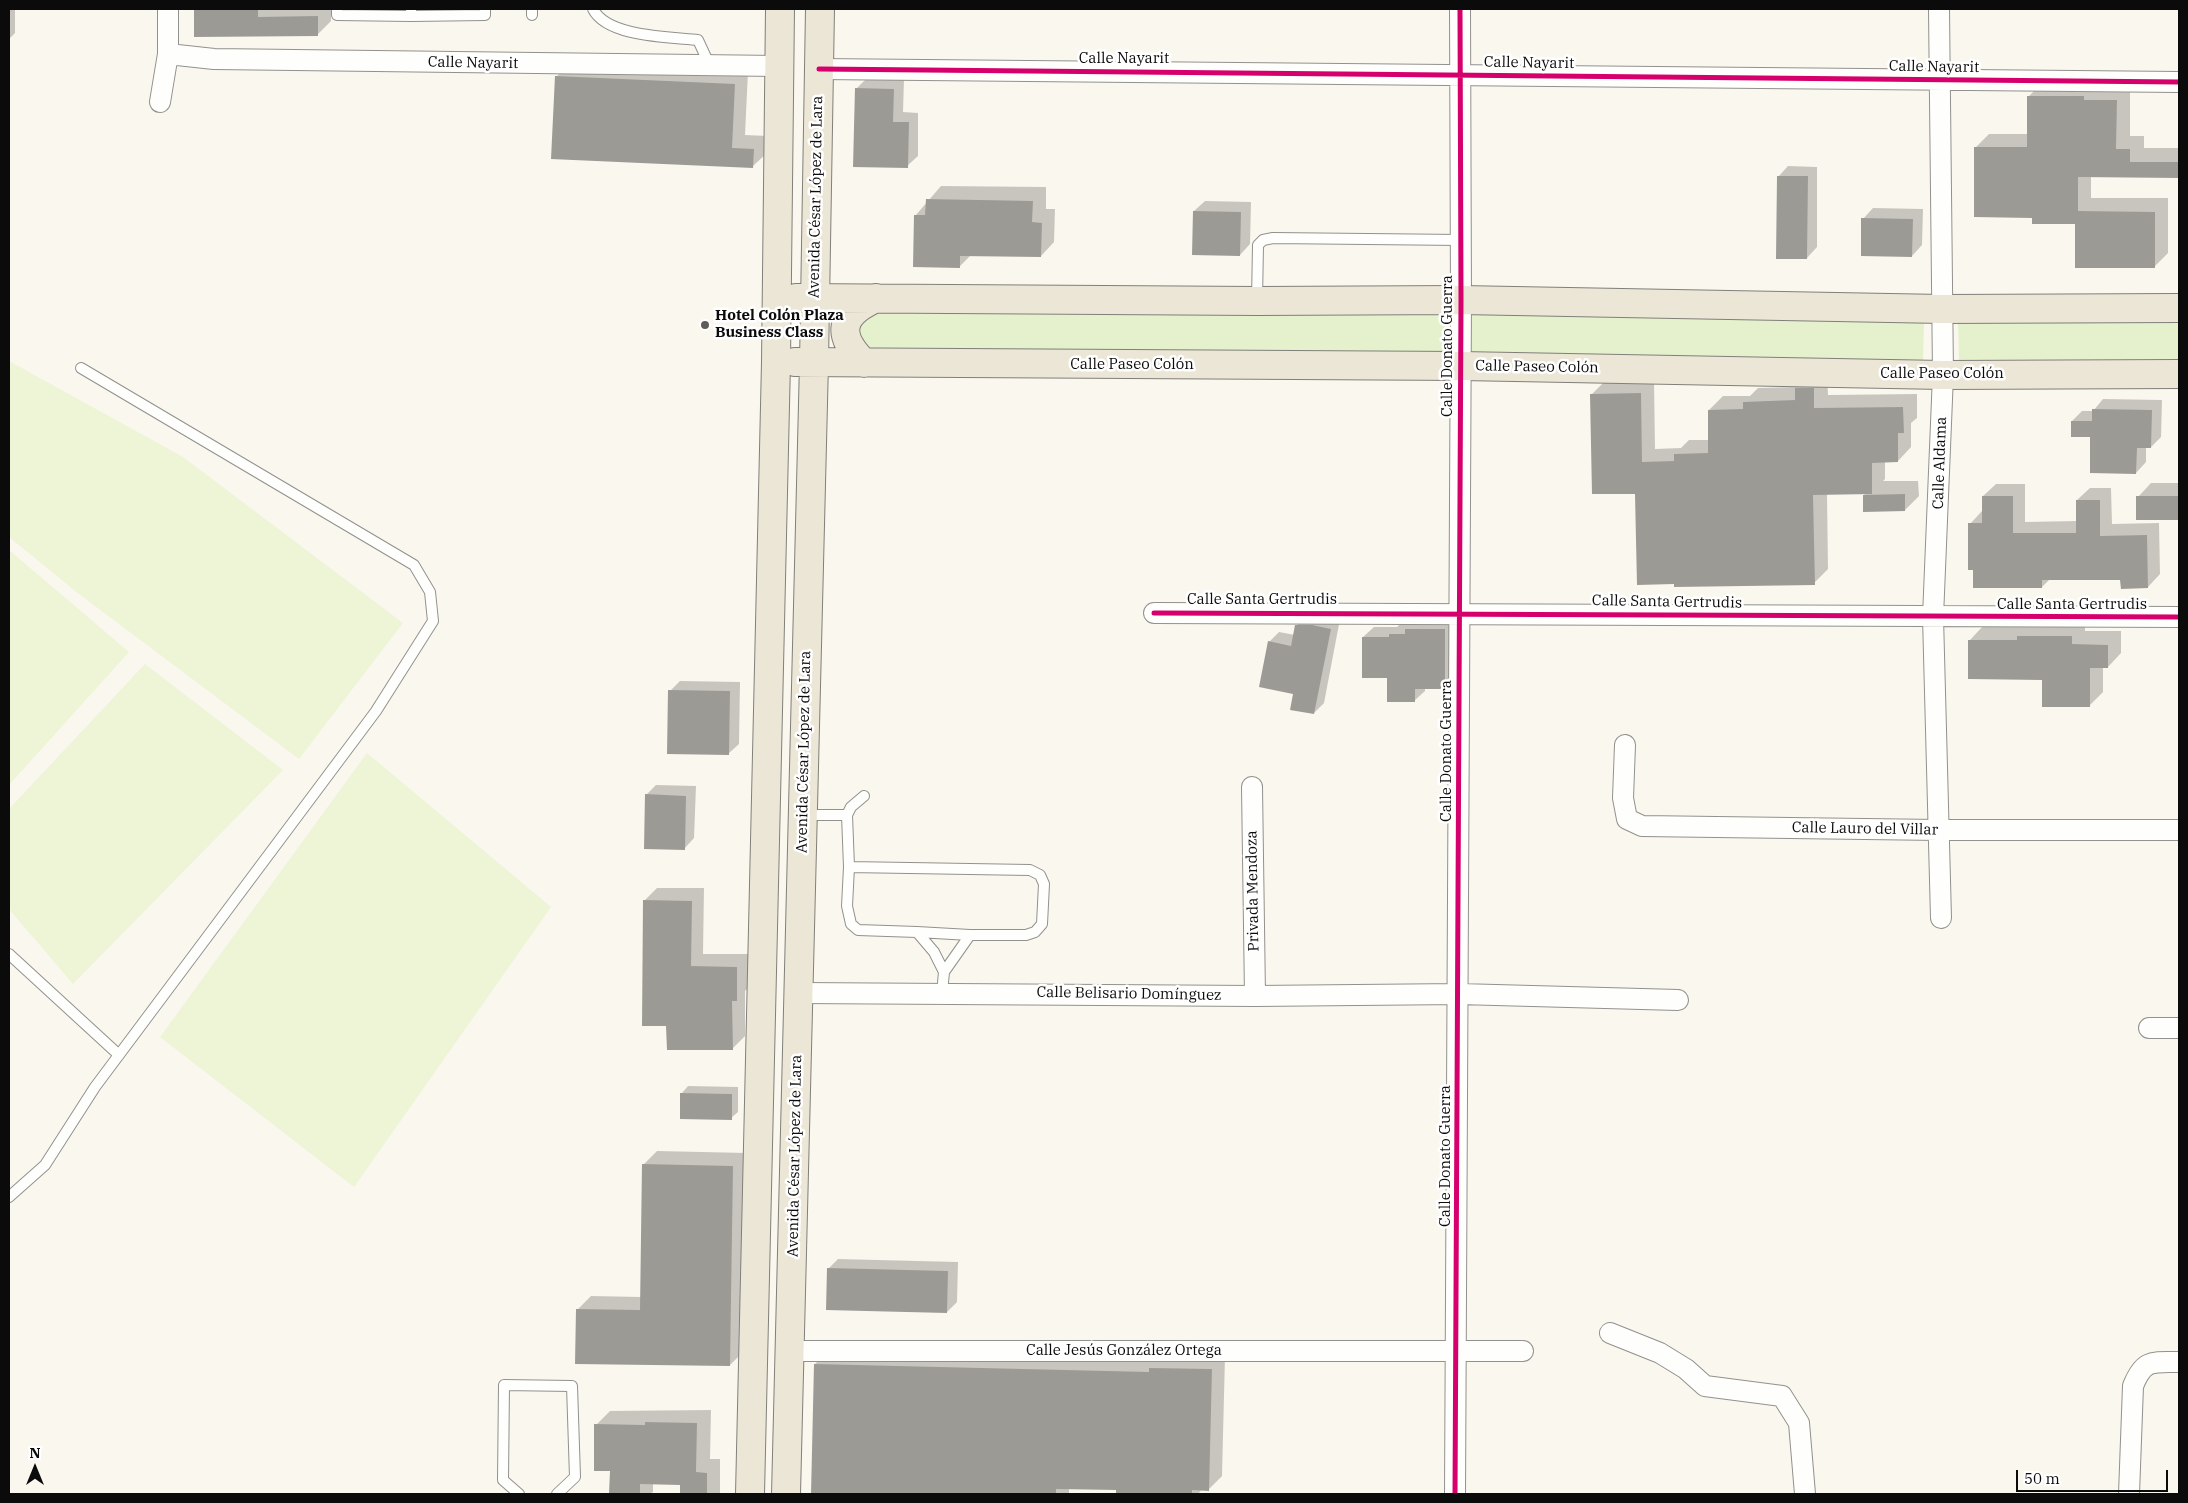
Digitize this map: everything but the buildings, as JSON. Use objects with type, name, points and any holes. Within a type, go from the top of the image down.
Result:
[{"type":"main road","points":[[750,1494],[776,362],[780,9]]},
{"type":"main road","name":"Avenida César López de Lara","points":[[786,1494],[814,363],[820,9]]},
{"type":"main road","points":[[777,298],[1257,301],[1462,300],[1943,309],[2179,308]]},
{"type":"main road","points":[[864,363],[849,346],[846,323],[854,311],[876,298]]},
{"type":"main road","name":"Calle Paseo Colón","points":[[776,362],[1461,366],[1943,375],[2179,374]]},
{"type":"street","points":[[160,102],[168,54],[168,9]]},
{"type":"street","name":"Calle Donato Guerra","points":[[1455,1494],[1462,300],[1460,9]]},
{"type":"street","name":"Calle Aldama","points":[[1939,9],[1943,375],[1933,617],[1941,918]]},
{"type":"street","name":"Calle Nayarit","points":[[168,54],[224,59],[778,66]]},
{"type":"street","name":"Calle Nayarit","points":[[818,69],[2179,82]]},
{"type":"street","name":"Calle Santa Gertrudis","points":[[1154,613],[2179,617]]},
{"type":"street","name":"Calle Lauro del Villar","points":[[1625,745],[1623,798],[1627,820],[1642,826],[1939,830],[2179,830]]},
{"type":"street","name":"Privada Mendoza","points":[[1252,787],[1255,996]]},
{"type":"street","name":"Calle Belisario Domínguez","points":[[799,993],[1255,996],[1459,994],[1678,1000]]},
{"type":"street","points":[[2149,1028],[2179,1028]]},
{"type":"street","points":[[1610,1333],[1660,1353],[1686,1369],[1704,1386],[1782,1396],[1799,1423],[1805,1494]]},
{"type":"street","name":"Calle Jesús González Ortega","points":[[790,1351],[1523,1351]]},
{"type":"street","points":[[2129,1494],[2133,1386],[2139,1370],[2153,1362],[2179,1362]]},
{"type":"lane","points":[[337,9],[337,14],[411,12],[485,15],[485,9]]},
{"type":"lane","points":[[593,9],[597,17],[631,32],[698,40],[710,66]]},
{"type":"lane","points":[[1257,301],[1258,245],[1263,240],[1273,238],[1461,240]]},
{"type":"lane","points":[[9,1197],[45,1165],[95,1087],[376,711],[432,621],[430,592],[414,565],[81,368]]},
{"type":"lane","points":[[849,867],[1030,870],[1040,875],[1044,884],[1042,924],[1035,932],[1026,935],[970,935],[858,930],[851,924],[848,906],[847,815],[851,807],[864,796]]},
{"type":"lane","points":[[803,815],[847,815]]},
{"type":"lane","points":[[917,932],[934,952],[944,972]]},
{"type":"lane","points":[[942,993],[944,972],[970,935]]},
{"type":"lane","points":[[9,954],[119,1055]]},
{"type":"lane","points":[[519,1494],[503,1480],[504,1385],[572,1386],[574,1477],[557,1494]]},
{"type":"green space","points":[[896,304],[1447,310],[1446,362],[893,358],[858,345],[857,316]]},
{"type":"green space","points":[[1468,311],[1924,319],[1923,361],[1467,361]]},
{"type":"green space","points":[[2179,317],[2179,361],[1959,362],[1958,319]]},
{"type":"green space","points":[[9,361],[183,457],[403,623],[299,759],[79,594],[9,537]]},
{"type":"green space","points":[[9,550],[129,652],[9,785]]},
{"type":"green space","points":[[145,664],[283,770],[73,984],[9,909],[9,809]]},
{"type":"green space","points":[[367,753],[551,907],[354,1187],[160,1037]]},
{"type":"cycle path","points":[[1455,1494],[1461,300],[1460,9]]},
{"type":"cycle path","points":[[819,69],[2179,82]]},
{"type":"cycle path","points":[[1154,613],[2179,617]]},
{"type":"place","name":"Hotel Colón Plaza Business Class","points":[[705,325]]}]
